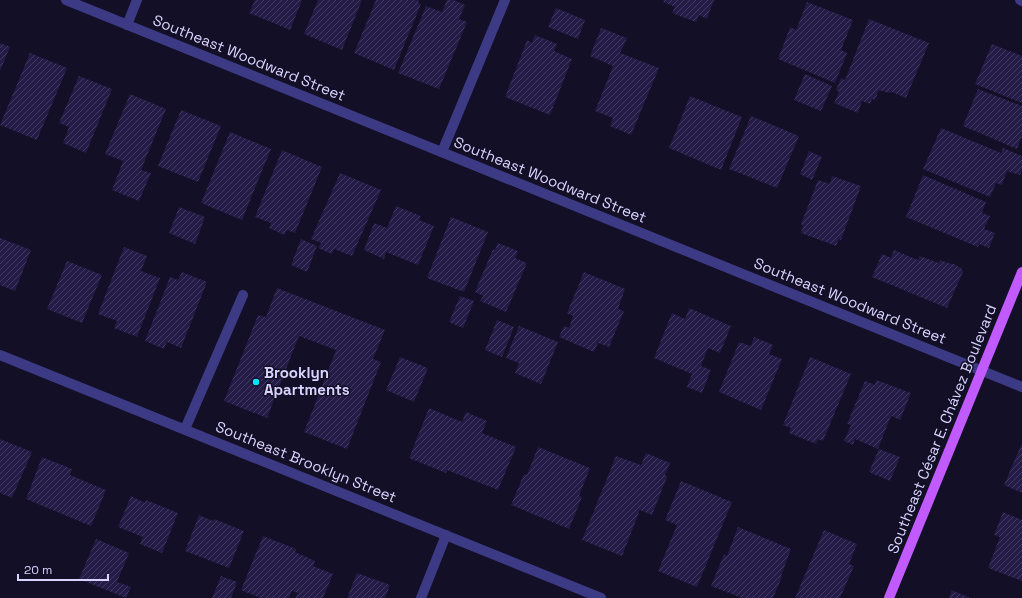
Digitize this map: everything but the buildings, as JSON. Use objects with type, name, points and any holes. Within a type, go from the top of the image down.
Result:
[{"type":"main road","name":"Southeast César E. Chávez Boulevard","points":[[889,598],[1022,272]]},
{"type":"street","name":"Southeast Woodward Street","points":[[66,0],[1022,387]]},
{"type":"street","points":[[127,25],[137,0]]},
{"type":"street","points":[[442,152],[505,0]]},
{"type":"street","points":[[185,429],[243,295]]},
{"type":"street","name":"Southeast Brooklyn Street","points":[[0,355],[601,598]]},
{"type":"street","points":[[421,598],[446,535]]},
{"type":"place","name":"Brooklyn Apartments","points":[[256,382]]}]
